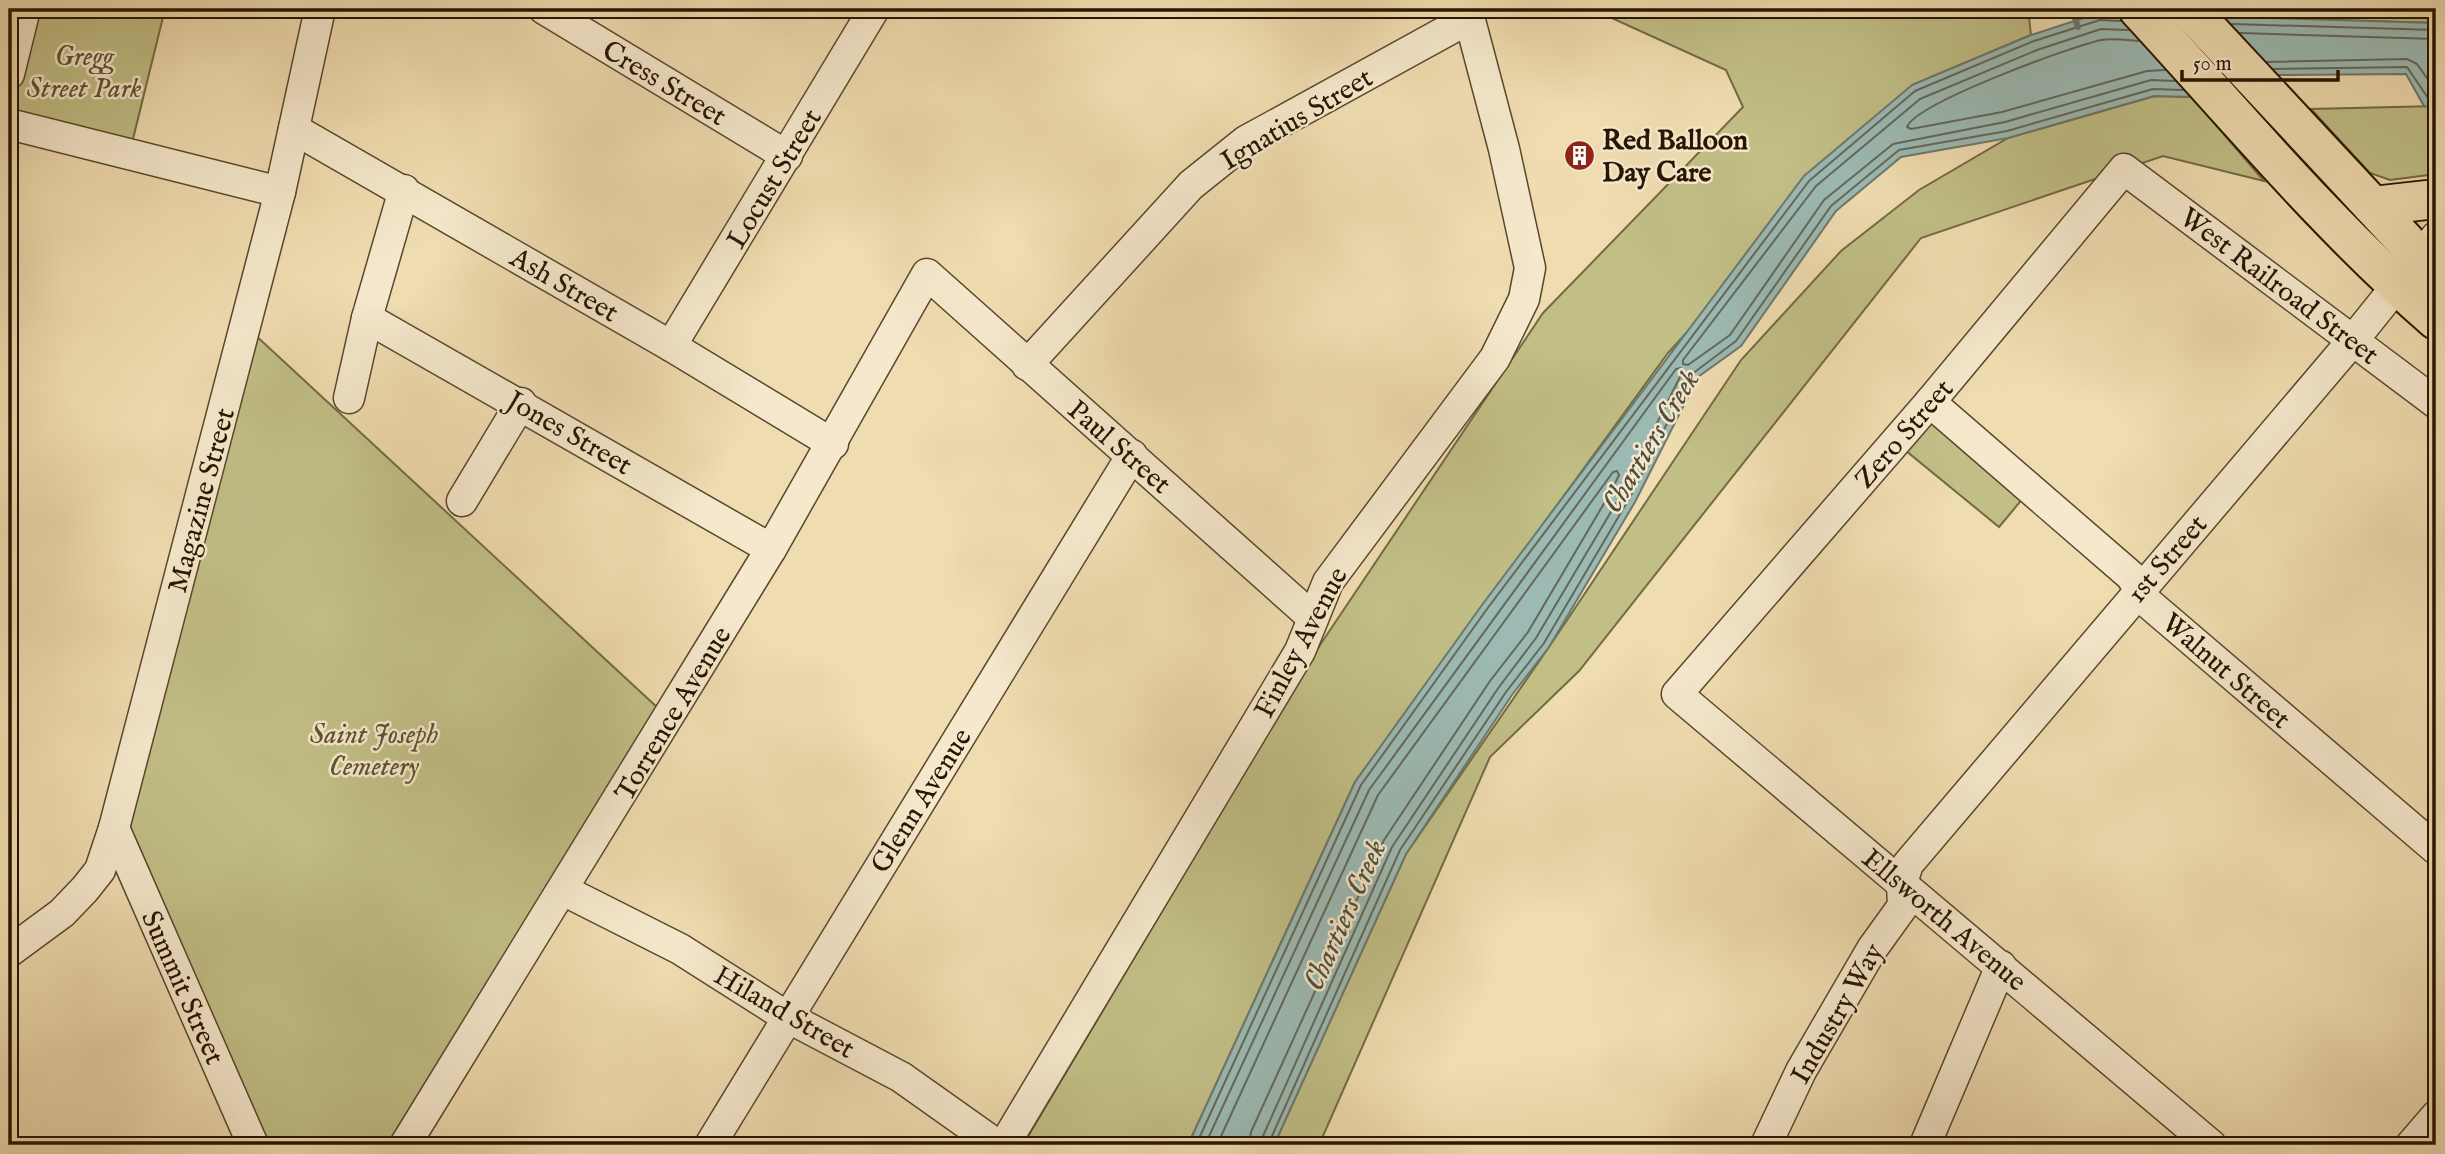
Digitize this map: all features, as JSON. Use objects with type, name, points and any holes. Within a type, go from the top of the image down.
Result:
[{"type":"main road","points":[[2138,9],[2307,191],[2422,264]]},
{"type":"main road","points":[[2189,9],[2369,202],[2422,264],[2436,320]]},
{"type":"main road","points":[[2369,202],[2436,199]]},
{"type":"street","points":[[9,74],[25,9]]},
{"type":"street","name":"Magazine Street","points":[[9,952],[62,913],[85,889],[100,870],[114,828],[281,192],[320,9]]},
{"type":"street","name":"Cress Street","points":[[544,9],[787,156]]},
{"type":"street","name":"Locust Street","points":[[671,346],[874,9]]},
{"type":"street","name":"Ignatius Street","points":[[1027,365],[1191,185],[1245,141],[1468,13]]},
{"type":"street","name":"Finley Avenue","points":[[1004,1145],[1300,650],[1328,582],[1495,358],[1524,299],[1530,268],[1504,149],[1468,13]]},
{"type":"street","points":[[9,124],[281,192]]},
{"type":"street","name":"Ash Street","points":[[294,129],[671,346],[833,444]]},
{"type":"street","name":"West Railroad Street","points":[[2124,169],[2436,402]]},
{"type":"street","name":"Zero Street","points":[[1677,694],[1930,402],[2124,169]]},
{"type":"street","points":[[349,398],[367,318],[404,190]]},
{"type":"street","name":"1st Street","points":[[1902,883],[1911,860],[2354,339],[2422,264]]},
{"type":"street","name":"Paul Street","points":[[927,274],[1313,618]]},
{"type":"street","name":"Torrence Avenue","points":[[405,1145],[771,549],[833,444],[927,274]]},
{"type":"street","name":"Jones Street","points":[[367,318],[521,403],[771,549]]},
{"type":"street","name":"Walnut Street","points":[[1930,402],[2131,576],[2147,602],[2436,849]]},
{"type":"street","points":[[462,501],[521,403]]},
{"type":"street","name":"Glenn Avenue","points":[[710,1145],[1132,455]]},
{"type":"street","name":"Ellsworth Avenue","points":[[1677,694],[2211,1145]]},
{"type":"street","name":"Summit Street","points":[[114,828],[253,1145]]},
{"type":"street","name":"Industry Way","points":[[1766,1145],[1801,1071],[1872,949],[1903,906],[1902,883]]},
{"type":"street","name":"Hiland Street","points":[[564,890],[680,950],[788,1017],[901,1077],[998,1145]]},
{"type":"street","points":[[1926,1145],[2001,966]]},
{"type":"street","points":[[2411,1145],[2436,1116]]},
{"type":"green space","name":"Gregg Street Park","points":[[35,9],[165,9],[131,147],[9,111]]},
{"type":"green space","points":[[1592,9],[2028,9],[2031,35],[1912,85],[1668,353],[1355,782],[1188,1145],[1023,1145],[1320,645],[1543,313],[1743,107],[1726,70]]},
{"type":"green space","points":[[2213,9],[2436,9],[2436,23],[2220,17]]},
{"type":"green space","points":[[2155,96],[2192,97],[2264,181],[2163,156],[1921,238],[1579,671],[1490,757],[1319,1145],[1274,1145],[1406,854],[1549,647],[1741,360],[1841,251],[1919,190],[2008,138]]},
{"type":"green space","points":[[2436,106],[2436,174],[2390,180],[2370,173],[2311,109]]},
{"type":"green space","name":"Saint Joseph Cemetery","points":[[251,331],[660,710],[393,1145],[261,1145],[123,828]]},
{"type":"green space","points":[[1930,420],[2024,497],[1999,527],[1905,450]]},
{"type":"water","name":"Chartiers Creek","points":[[2099,13],[2436,23],[2436,107],[2424,106],[2406,74],[2279,75],[2192,97],[2154,96],[2008,138],[1901,157],[1836,211],[1741,346],[1698,377],[1635,502],[1549,647],[1512,695],[1406,854],[1274,1145],[1188,1145],[1355,782],[1482,605],[1804,176],[1912,85],[2031,35]]},
{"type":"waterway","points":[[2072,9],[2078,27]]},
{"type":"place","name":"Red Balloon Day Care","points":[[1579,155]]}]
